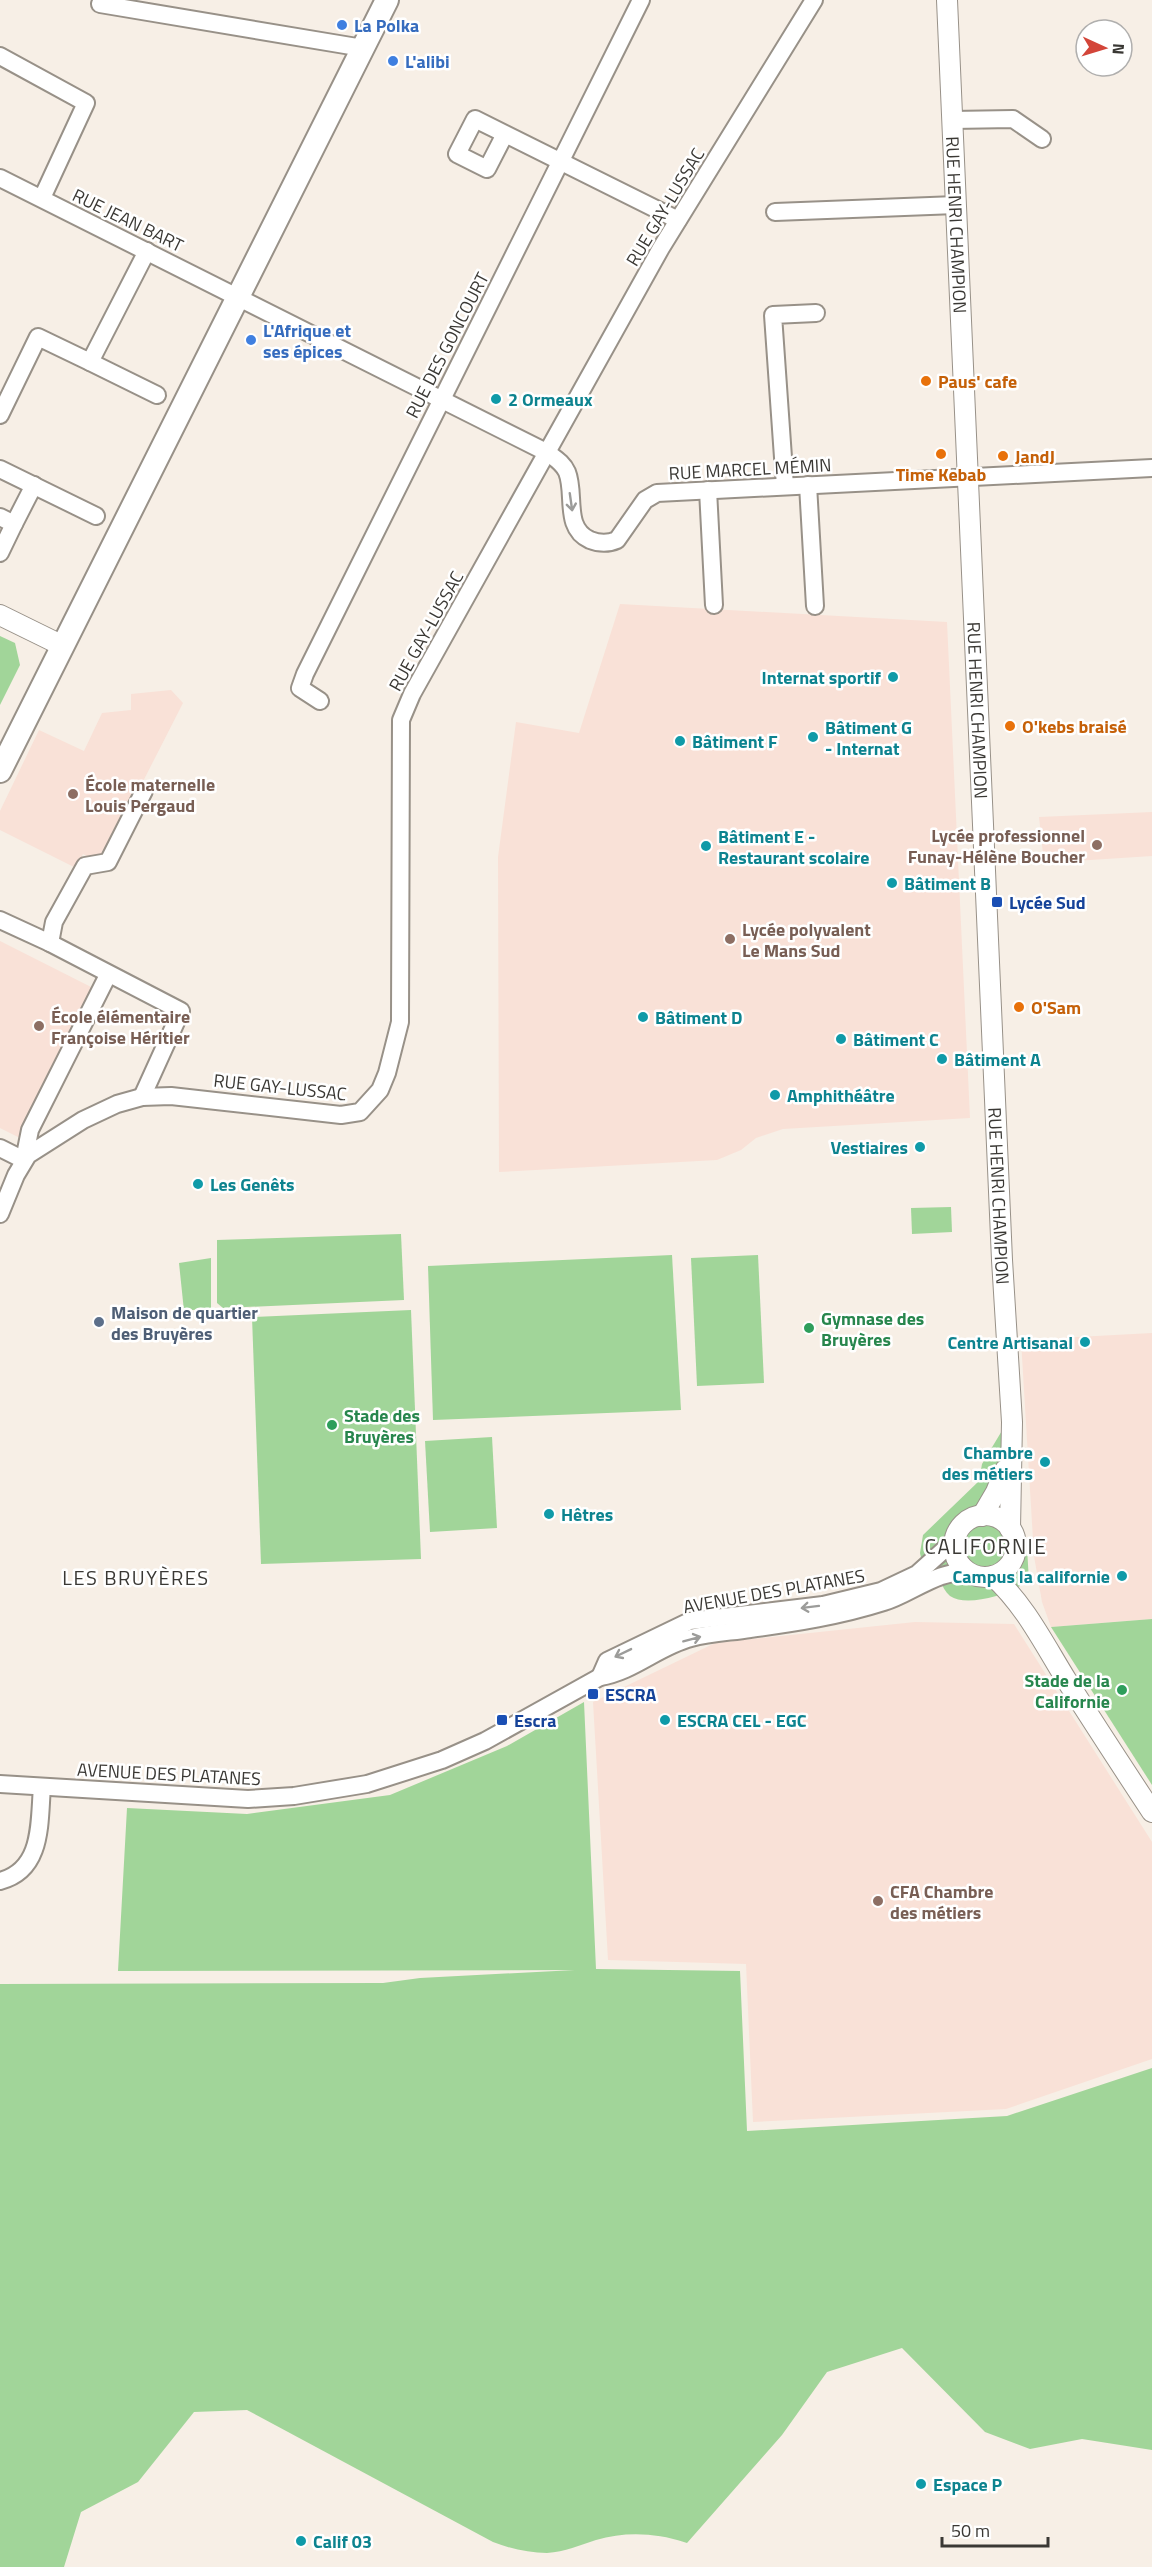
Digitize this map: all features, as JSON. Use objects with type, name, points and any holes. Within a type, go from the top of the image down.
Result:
[{"type":"main road","points":[[0,771],[387,0]]},
{"type":"street","name":"RUE DES GONCOURT","points":[[320,701],[300,688],[305,674],[641,0]]},
{"type":"street","name":"RUE GAY-LUSSAC","points":[[24,1160],[47,1141],[83,1120],[117,1104],[142,1097],[171,1096],[341,1115],[360,1112],[380,1090],[387,1073],[400,1022],[401,720],[412,694],[678,220],[814,0]]},
{"type":"street","name":"RUE HENRI CHAMPION","points":[[947,0],[1012,1455],[1010,1529]]},
{"type":"street","points":[[100,4],[363,48]]},
{"type":"street","points":[[0,56],[86,103],[42,198]]},
{"type":"street","points":[[952,120],[1013,119],[1042,139]]},
{"type":"street","points":[[505,134],[678,220]]},
{"type":"street","name":"RUE JEAN BART","points":[[0,178],[548,453]]},
{"type":"street","points":[[775,212],[956,205]]},
{"type":"street","points":[[90,362],[147,251]]},
{"type":"street","points":[[786,486],[772,315],[816,313]]},
{"type":"street","points":[[0,415],[38,337],[157,395]]},
{"type":"street","name":"RUE MARCEL MÉMIN","points":[[548,453],[561,462],[568,474],[577,529],[583,536],[604,544],[618,540],[645,500],[657,493],[1152,468]]},
{"type":"street","points":[[0,469],[96,516]]},
{"type":"street","points":[[0,553],[7,521],[34,485]]},
{"type":"street","points":[[808,485],[815,606]]},
{"type":"street","points":[[708,490],[714,605]]},
{"type":"street","points":[[0,615],[63,646]]},
{"type":"street","points":[[50,943],[54,922],[85,866],[108,862],[144,791]]},
{"type":"street","points":[[0,920],[50,943],[181,1011],[142,1097]]},
{"type":"street","points":[[0,1214],[24,1160],[30,1130],[108,975]]},
{"type":"street","points":[[0,1149],[24,1160]]},
{"type":"street","name":"RUE HENRI CHAMPION","points":[[982,1516],[996,1492],[1012,1455]]},
{"type":"street","points":[[1014,1558],[1005,1570],[993,1576],[980,1577],[969,1573],[957,1558],[955,1540],[963,1524],[982,1516],[999,1519],[1010,1529],[1016,1544],[1014,1558],[1020,1586],[1032,1622]]},
{"type":"street","name":"AVENUE DES PLATANES","points":[[600,1677],[607,1661],[690,1622],[823,1605],[881,1591],[917,1574],[955,1540]]},
{"type":"street","name":"AVENUE DES PLATANES","points":[[0,1784],[248,1799],[294,1796],[367,1784],[442,1760],[485,1741],[600,1677],[616,1674],[659,1651],[690,1638],[854,1612],[891,1600],[940,1577],[959,1571],[969,1573]]},
{"type":"street","points":[[993,1576],[1010,1592],[1032,1622],[1085,1710],[1152,1812]]},
{"type":"street","points":[[0,1881],[18,1873],[33,1857],[38,1838],[42,1787]]},
{"type":"shaded area","name":"Lycée polyvalent Le Mans Sud","points":[[620,604],[947,622],[970,1118],[783,1129],[756,1138],[741,1150],[717,1160],[499,1172],[498,857],[516,722],[579,733]]},
{"type":"shaded area","name":"École maternelle Louis Pergaud","points":[[171,690],[183,703],[104,858],[96,861],[83,854],[76,868],[0,830],[0,811],[39,730],[84,751],[102,713],[131,710],[131,694]]},
{"type":"shaded area","name":"Lycée professionnel Funay-Hélène Boucher","points":[[1152,812],[1152,856],[1044,863],[1039,817]]},
{"type":"shaded area","name":"École élémentaire Françoise Héritier","points":[[0,941],[97,990],[22,1139],[0,1128]]},
{"type":"shaded area","points":[[1152,1333],[1152,1619],[1051,1627],[1042,1602],[1034,1556],[1021,1340]]},
{"type":"shaded area","name":"CFA Chambre des métiers","points":[[915,1622],[1014,1624],[1152,1842],[1152,2059],[1006,2109],[753,2122],[746,1964],[608,1960],[593,1702],[715,1643]]},
{"type":"green space","points":[[0,636],[15,643],[20,665],[0,705]]},
{"type":"green space","points":[[951,1207],[952,1232],[912,1234],[911,1208]]},
{"type":"green space","points":[[401,1234],[404,1300],[223,1308],[217,1303],[217,1240]]},
{"type":"green space","points":[[672,1255],[681,1410],[433,1420],[428,1266]]},
{"type":"green space","points":[[758,1255],[764,1383],[697,1386],[691,1258]]},
{"type":"green space","points":[[211,1258],[211,1308],[184,1311],[179,1263]]},
{"type":"green space","points":[[411,1310],[421,1559],[261,1564],[252,1317]]},
{"type":"green space","points":[[1003,1429],[1002,1521],[983,1516],[969,1520],[960,1529],[956,1542],[956,1556],[962,1568],[973,1576],[988,1576],[1003,1570],[1014,1558],[1017,1570],[1027,1548],[1029,1581],[1025,1584],[1018,1579],[1020,1586],[995,1596],[975,1600],[957,1599],[950,1596],[944,1589],[933,1561],[922,1562],[920,1553],[923,1535],[979,1481],[982,1464]]},
{"type":"green space","points":[[492,1437],[497,1528],[430,1532],[425,1441]]},
{"type":"green space","points":[[985,1524],[994,1525],[1001,1530],[1006,1537],[1006,1555],[1001,1562],[994,1567],[985,1568],[976,1567],[969,1562],[964,1555],[963,1546],[964,1537],[969,1530],[976,1525]]},
{"type":"green space","name":"Stade de la Californie","points":[[1152,1619],[1152,1785],[1051,1627]]},
{"type":"green space","points":[[584,1702],[596,1969],[740,1971],[747,2131],[1007,2116],[1152,2068],[1152,2450],[1082,2439],[1030,2449],[985,2432],[902,2348],[827,2372],[782,2435],[687,2543],[653,2535],[630,2534],[607,2537],[560,2551],[540,2553],[506,2547],[493,2542],[247,2410],[194,2412],[138,2482],[81,2512],[64,2567],[0,2567],[0,1984],[383,1983],[420,1978],[575,1970],[118,1971],[127,1808],[247,1814],[390,1795],[507,1746]]},
{"type":"place","name":"La Polka","points":[[342,25]]},
{"type":"place","name":"L'alibi","points":[[393,61]]},
{"type":"place","name":"L'Afrique et ses épices","points":[[251,340]]},
{"type":"place","name":"Paus' cafe","points":[[926,381]]},
{"type":"place","name":"2 Ormeaux","points":[[496,399]]},
{"type":"place","name":"Time Kebab","points":[[941,454]]},
{"type":"place","name":"JandJ","points":[[1003,456]]},
{"type":"place","name":"Internat sportif","points":[[893,677]]},
{"type":"place","name":"O'kebs braisé","points":[[1010,726]]},
{"type":"place","name":"Bâtiment G - Internat","points":[[813,737]]},
{"type":"place","name":"Bâtiment F","points":[[680,741]]},
{"type":"place","name":"École maternelle Louis Pergaud","points":[[73,794]]},
{"type":"place","name":"Lycée professionnel Funay-Hélène Boucher","points":[[1097,845]]},
{"type":"place","name":"Bâtiment E - Restaurant scolaire","points":[[706,846]]},
{"type":"place","name":"Bâtiment B","points":[[892,883]]},
{"type":"place","name":"Lycée Sud","points":[[997,902]]},
{"type":"place","name":"Lycée polyvalent Le Mans Sud","points":[[730,939]]},
{"type":"place","name":"O'Sam","points":[[1019,1007]]},
{"type":"place","name":"Bâtiment D","points":[[643,1017]]},
{"type":"place","name":"École élémentaire Françoise Héritier","points":[[39,1026]]},
{"type":"place","name":"Bâtiment C","points":[[841,1039]]},
{"type":"place","name":"Bâtiment A","points":[[942,1059]]},
{"type":"place","name":"Amphithéâtre","points":[[775,1095]]},
{"type":"place","name":"Vestiaires","points":[[920,1147]]},
{"type":"place","name":"Les Genêts","points":[[198,1184]]},
{"type":"place","name":"Maison de quartier des Bruyères","points":[[99,1322]]},
{"type":"place","name":"Gymnase des Bruyères","points":[[809,1328]]},
{"type":"place","name":"Centre Artisanal","points":[[1085,1342]]},
{"type":"place","name":"Stade des Bruyères","points":[[332,1425]]},
{"type":"place","name":"Chambre des métiers","points":[[1045,1462]]},
{"type":"place","name":"Hêtres","points":[[549,1514]]},
{"type":"place","name":"Campus la californie","points":[[1122,1576]]},
{"type":"place","name":"Stade de la Californie","points":[[1122,1690]]},
{"type":"place","name":"ESCRA","points":[[593,1694]]},
{"type":"place","name":"Escra","points":[[502,1720]]},
{"type":"place","name":"ESCRA CEL - EGC","points":[[665,1720]]},
{"type":"place","name":"CFA Chambre des métiers","points":[[878,1901]]},
{"type":"place","name":"Espace P","points":[[921,2484]]},
{"type":"place","name":"Calif 03","points":[[301,2541]]},
{"type":"district","name":"CALIFORNIE","points":[[986,1546]]},
{"type":"district","name":"LES BRUYÈRES","points":[[136,1577]]}]
